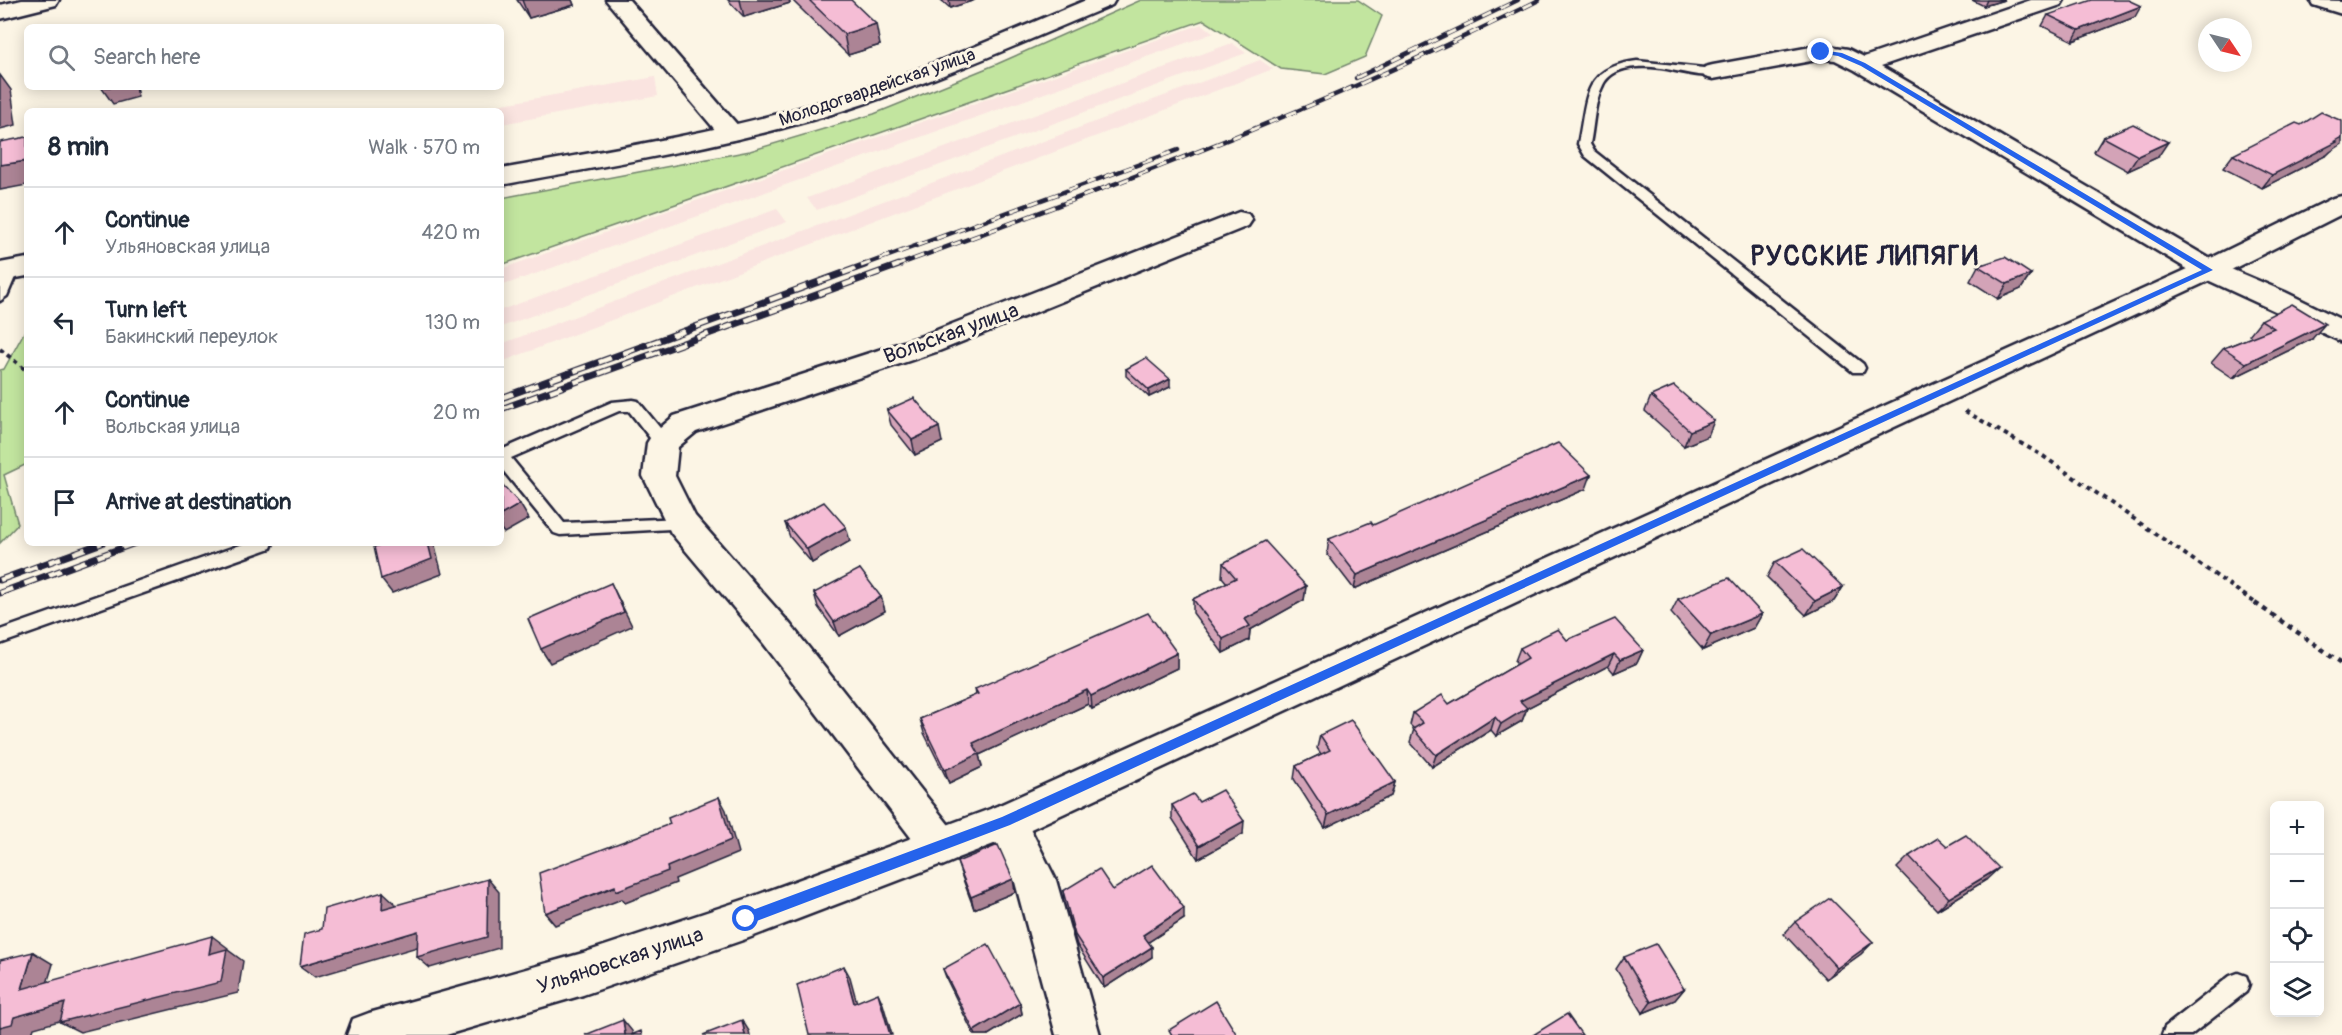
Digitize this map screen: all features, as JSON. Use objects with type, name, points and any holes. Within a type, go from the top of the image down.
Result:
[{"type":"street","points":[[0,12],[48,0]]},
{"type":"street","points":[[617,0],[731,133]]},
{"type":"street","name":"Молодогвардейская улица","points":[[504,176],[731,133],[805,115],[912,78],[1104,0]]},
{"type":"street","points":[[1863,65],[2053,0]]},
{"type":"street","points":[[2321,0],[2342,8]]},
{"type":"street","points":[[1713,72],[1821,52],[1840,54],[1863,65],[2209,270],[2275,298],[2342,332]]},
{"type":"street","name":"Ульяновская улица","points":[[369,1035],[583,974],[746,919],[1006,821],[2209,270],[2342,204]]},
{"type":"street","name":"Вольская улица","points":[[663,443],[685,424],[928,344],[1239,220]]},
{"type":"street","points":[[663,443],[659,476],[683,524],[777,634],[942,847]]},
{"type":"street","points":[[1006,821],[1035,880],[1078,1035]]},
{"type":"lane","points":[[1713,72],[1692,72],[1652,63],[1612,70],[1598,82],[1584,144],[1589,153],[1858,368]]},
{"type":"lane","points":[[0,296],[13,270]]},
{"type":"lane","points":[[504,457],[617,406],[633,405],[663,443]]},
{"type":"lane","points":[[504,460],[560,528],[683,524]]},
{"type":"lane","points":[[0,637],[257,546]]},
{"type":"lane","points":[[2173,1035],[2238,984]]},
{"type":"path","points":[[0,349],[24,369]]},
{"type":"path","points":[[1935,394],[2043,456],[2342,663]]},
{"type":"shaded area","points":[[1202,24],[1214,33],[504,285],[504,268]]},
{"type":"shaded area","points":[[1232,43],[1246,53],[817,210],[807,198]]},
{"type":"shaded area","points":[[1260,60],[1273,69],[504,361],[504,343]]},
{"type":"shaded area","points":[[655,77],[658,96],[504,123],[504,108],[481,108]]},
{"type":"shaded area","points":[[777,209],[787,222],[504,326],[504,309]]},
{"type":"green space","points":[[1141,0],[1358,0],[1382,16],[1365,57],[1325,74],[1281,69],[1204,20],[504,264],[504,197],[750,151],[874,114],[997,64]]},
{"type":"green space","points":[[24,332],[24,465],[4,475],[18,524],[0,543],[0,370],[4,369]]},
{"type":"building","points":[[809,0],[851,0],[876,24],[844,34]]},
{"type":"building","points":[[2092,0],[2128,0],[2141,6],[2079,30],[2048,15]]},
{"type":"building","points":[[2321,112],[2342,121],[2342,137],[2335,141],[2337,142],[2272,175],[2233,155],[2296,123],[2301,125]]},
{"type":"building","points":[[2133,124],[2168,142],[2138,156],[2103,137]]},
{"type":"building","points":[[24,138],[24,161],[0,165],[0,142]]},
{"type":"building","points":[[2005,257],[2031,274],[2007,284],[1978,266]]},
{"type":"building","points":[[2292,304],[2325,324],[2246,363],[2224,348],[2274,328],[2261,320]]},
{"type":"building","points":[[1146,358],[1170,379],[1149,390],[1126,369]]},
{"type":"building","points":[[1674,386],[1714,421],[1690,431],[1651,396]]},
{"type":"building","points":[[914,398],[939,427],[912,440],[887,410]]},
{"type":"building","points":[[1558,443],[1591,475],[1357,575],[1329,539],[1371,522],[1373,525]]},
{"type":"building","points":[[504,486],[520,504],[504,513]]},
{"type":"building","points":[[824,502],[846,527],[807,549],[785,523]]},
{"type":"building","points":[[1265,541],[1306,586],[1245,619],[1250,626],[1223,639],[1193,599],[1236,578],[1223,563]]},
{"type":"building","points":[[429,546],[432,559],[381,579],[374,547]]},
{"type":"building","points":[[1803,549],[1843,587],[1815,601],[1775,562]]},
{"type":"building","points":[[860,569],[881,597],[834,622],[814,593]]},
{"type":"building","points":[[1729,578],[1762,614],[1711,635],[1678,599]]},
{"type":"building","points":[[611,583],[624,612],[541,649],[528,619]]},
{"type":"building","points":[[1148,613],[1177,653],[1091,696],[1087,690],[973,743],[979,754],[945,770],[920,719],[978,694],[975,689]]},
{"type":"building","points":[[1615,619],[1643,650],[1620,660],[1614,654],[1520,701],[1527,708],[1501,724],[1495,717],[1436,755],[1413,729],[1423,723],[1413,713],[1442,695],[1449,704],[1528,658],[1520,648],[1558,629],[1567,640]]},
{"type":"building","points":[[1351,720],[1395,782],[1328,815],[1296,766],[1330,750],[1320,735]]},
{"type":"building","points":[[1222,790],[1244,821],[1199,846],[1172,805],[1193,794],[1199,802]]},
{"type":"building","points":[[719,797],[731,840],[667,867],[668,871],[616,891],[615,886],[545,913],[539,873],[670,824],[668,818]]},
{"type":"building","points":[[1966,835],[1999,868],[1949,898],[1909,856],[1938,838],[1947,846]]},
{"type":"building","points":[[998,845],[1013,879],[971,897],[957,862]]},
{"type":"building","points":[[1152,865],[1184,908],[1143,935],[1152,947],[1103,978],[1075,935],[1063,891],[1099,869],[1113,890]]},
{"type":"building","points":[[488,879],[487,937],[417,957],[418,931],[300,966],[304,934],[322,929],[324,909],[383,892],[382,909]]},
{"type":"building","points":[[1830,898],[1873,942],[1837,968],[1795,922]]},
{"type":"building","points":[[212,936],[209,954],[227,949],[221,982],[60,1022],[65,1003],[14,1017],[12,1024],[0,1027],[0,960],[33,952],[22,989]]},
{"type":"building","points":[[988,944],[1020,1003],[974,1031],[943,969]]},
{"type":"building","points":[[1656,944],[1684,989],[1651,1002],[1624,957]]},
{"type":"building","points":[[844,966],[854,1003],[878,993],[890,1035],[809,1035],[797,985]]},
{"type":"building","points":[[1216,1001],[1237,1035],[1172,1035],[1169,1030]]},
{"type":"building","points":[[1567,1014],[1582,1035],[1533,1035]]},
{"type":"building","points":[[623,1020],[625,1035],[585,1035]]},
{"type":"building","points":[[742,1020],[745,1035],[703,1035]]},
{"type":"railway","points":[[1356,78],[1518,0]]},
{"type":"railway","points":[[895,266],[1140,174],[1301,109],[1381,75],[1539,0]]},
{"type":"railway","points":[[861,266],[1178,150]]},
{"type":"railway","points":[[504,397],[865,265]]},
{"type":"railway","points":[[504,408],[899,265]]},
{"type":"railway","points":[[0,580],[94,546]]},
{"type":"railway","points":[[0,593],[127,546]]},
{"type":"district","name":"РУССКИЕ ЛИПЯГИ","points":[[1865,256]]},
{"type":"route","points":[[746,919],[1006,821],[2209,270],[1863,65],[1840,54],[1821,52]]}]
